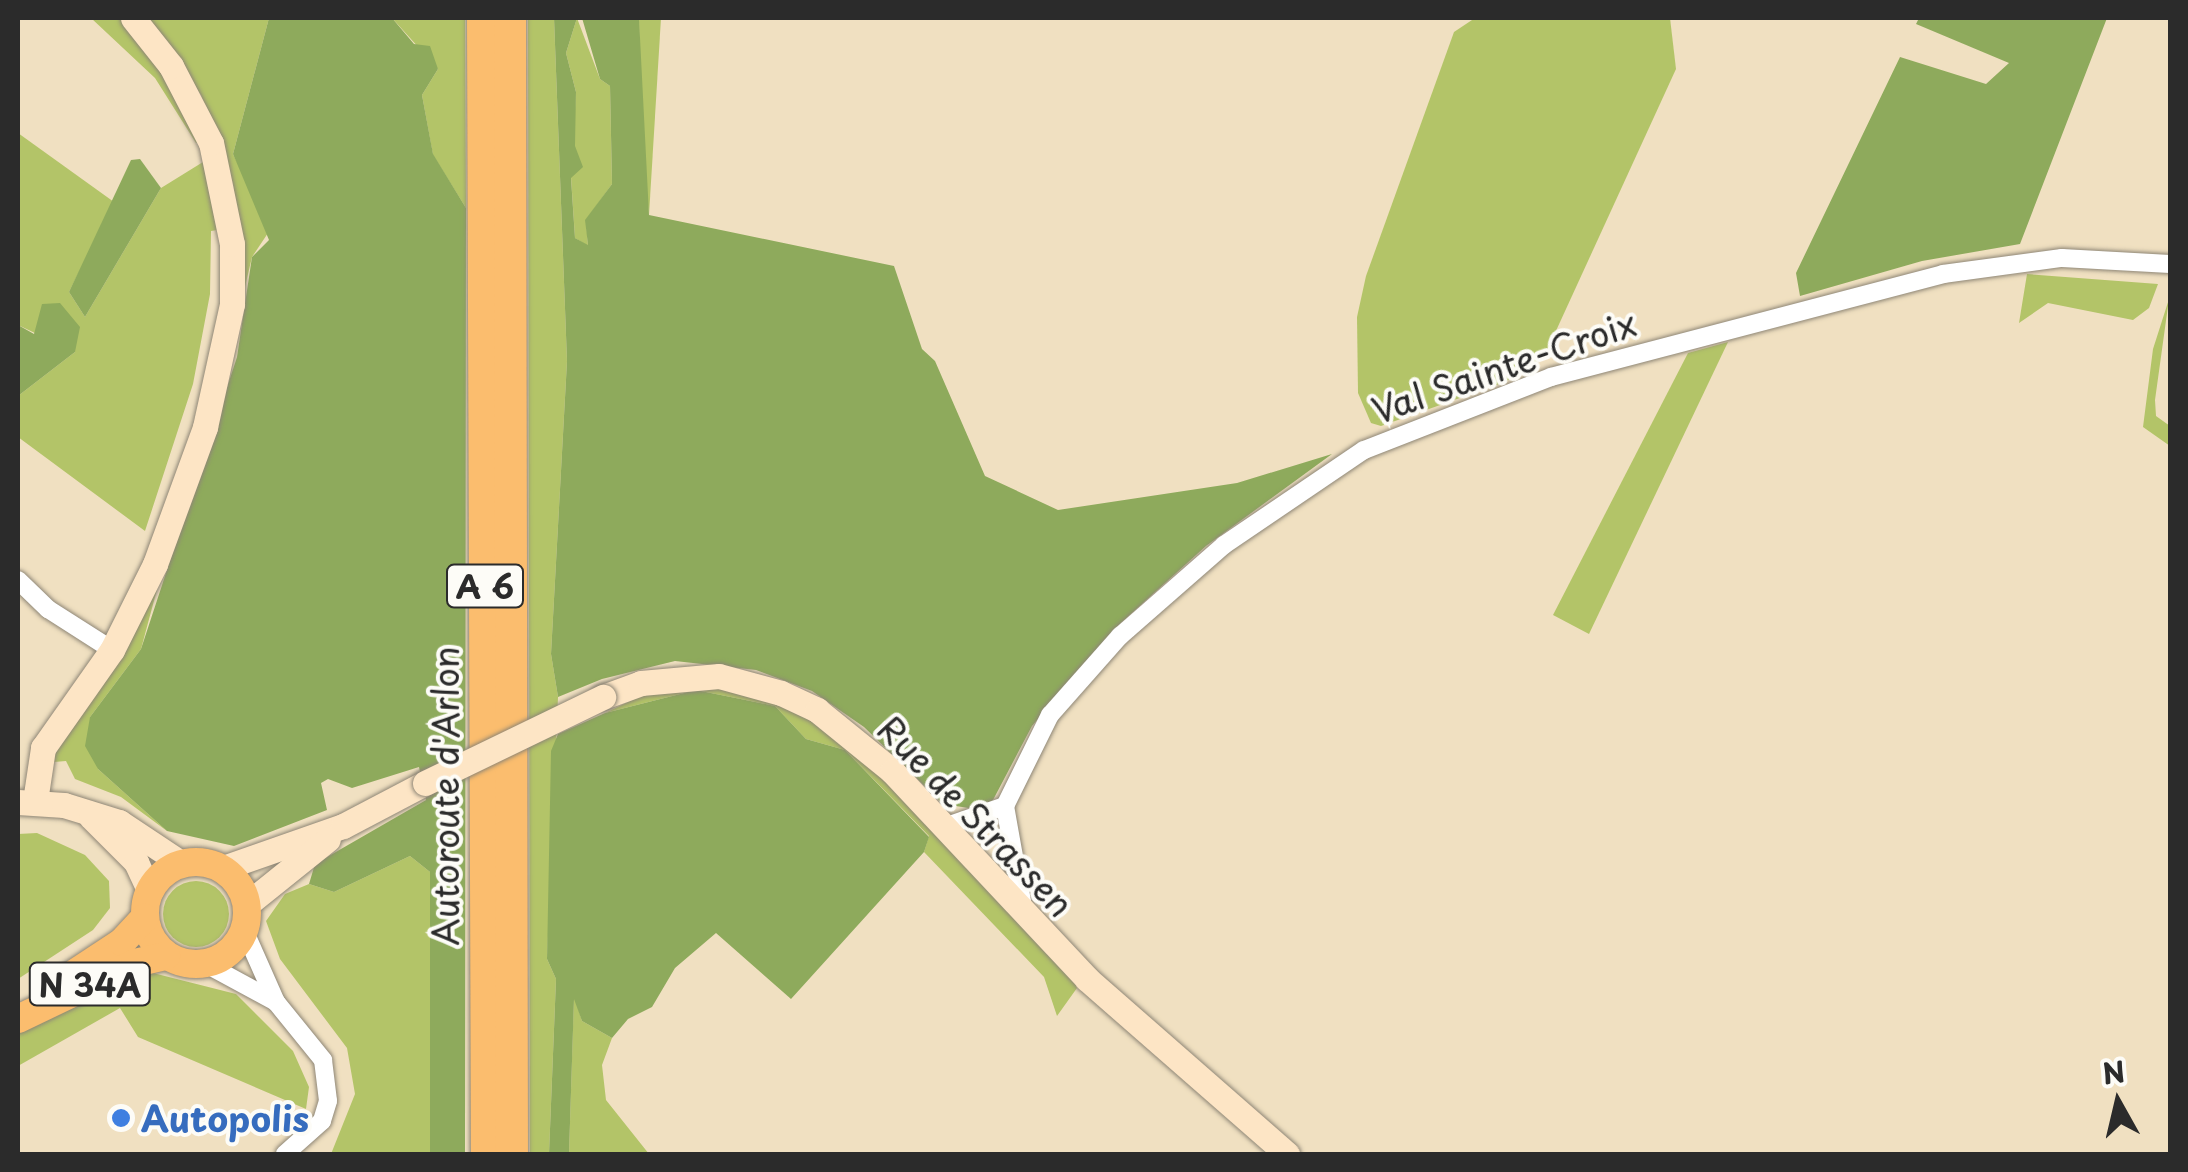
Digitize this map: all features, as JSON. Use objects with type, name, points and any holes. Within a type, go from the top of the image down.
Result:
[{"type":"highway","name":"Autoroute d'Arlon","points":[[482,18],[486,1154]]},
{"type":"highway","name":"Autoroute d'Arlon","points":[[510,18],[512,1154]]},
{"type":"main road","points":[[88,813],[136,862],[166,956],[206,964],[230,953],[245,919],[222,868],[181,864],[119,822],[88,813],[26,802],[43,748],[112,650],[155,564],[205,427],[234,272],[228,209],[204,125],[171,66],[133,18]]},
{"type":"main road","name":"Rue de Strassen","points":[[222,868],[343,826],[603,697],[682,676],[719,676],[781,692],[854,738],[944,827],[1025,918],[1287,1154]]},
{"type":"main road","name":"Rue de Strassen","points":[[245,919],[343,826]]},
{"type":"main road","points":[[147,905],[181,864]]},
{"type":"main road","name":"N 34A","points":[[18,1011],[122,942],[147,905]]},
{"type":"main road","name":"N 34A","points":[[18,1019],[135,964],[166,956]]},
{"type":"street","name":"Val Sainte-Croix","points":[[1004,806],[1050,716],[1120,636],[1224,545],[1371,447],[1568,372],[1942,274],[2062,258],[2170,264]]},
{"type":"street","points":[[18,580],[48,609],[112,650]]},
{"type":"street","points":[[944,827],[1004,806],[1025,918]]},
{"type":"street","points":[[245,919],[276,1002]]},
{"type":"street","points":[[206,964],[276,1002],[312,1042],[329,1080],[322,1121],[285,1154]]},
{"type":"green space","points":[[91,18],[122,18],[145,44],[200,140],[196,143],[155,78]]},
{"type":"green space","points":[[146,18],[269,18],[233,154],[270,230],[252,257],[244,291],[233,183],[201,95]]},
{"type":"green space","points":[[269,18],[392,18],[414,44],[430,46],[438,69],[422,95],[433,154],[466,208],[465,1154],[430,1154],[430,872],[410,856],[334,892],[309,884],[315,864],[426,800],[419,767],[352,788],[328,779],[321,783],[327,810],[234,846],[167,831],[98,769],[85,746],[90,717],[141,649],[237,357],[252,257],[269,240],[233,154]]},
{"type":"green space","points":[[392,18],[465,18],[466,208],[433,155],[422,95],[438,69]]},
{"type":"green space","points":[[528,18],[554,18],[567,361],[551,654],[558,697],[547,959],[556,979],[549,1154],[530,1154]]},
{"type":"green space","points":[[554,18],[577,18],[566,53],[576,92],[575,146],[583,167],[571,178],[575,238],[588,245],[585,220],[612,184],[610,86],[600,79],[582,18],[639,18],[649,215],[894,266],[922,349],[935,361],[985,476],[1058,510],[1237,483],[1332,454],[1206,546],[1112,631],[1032,726],[993,800],[975,809],[943,804],[864,727],[812,691],[756,670],[675,661],[602,679],[558,697],[551,654],[567,361]]},
{"type":"green space","points":[[577,18],[600,79],[610,86],[612,184],[586,220],[588,246],[575,238],[571,177],[576,92],[566,53]]},
{"type":"green space","points":[[639,18],[661,18],[649,215],[641,134]]},
{"type":"green space","points":[[1475,18],[1670,18],[1676,69],[1544,357],[1505,382],[1381,426],[1371,423],[1358,393],[1357,317],[1366,276],[1454,32]]},
{"type":"green space","points":[[1919,18],[2107,18],[2020,244],[1922,261],[1800,296],[1796,273],[1900,57],[1986,84],[2009,63],[1916,24]]},
{"type":"green space","points":[[18,133],[114,202],[69,292],[85,317],[161,188],[203,162],[217,230],[211,231],[210,294],[193,384],[145,531],[18,437],[18,396],[75,352],[18,325]]},
{"type":"green space","points":[[140,159],[161,188],[85,317],[69,292],[131,160]]},
{"type":"green space","points":[[2027,274],[2158,284],[2149,308],[2133,320],[2048,303],[2019,323]]},
{"type":"green space","points":[[2169,299],[2155,400],[2156,416],[2170,426],[2170,446],[2143,427],[2153,349]]},
{"type":"green space","points":[[60,303],[80,327],[75,352],[18,396],[18,325],[34,334],[42,304]]},
{"type":"green space","points":[[1728,342],[1589,634],[1553,615],[1688,353]]},
{"type":"green space","points":[[159,582],[141,649],[90,717],[98,769],[167,831],[121,797],[75,779],[66,761],[54,762],[57,745]]},
{"type":"green space","points":[[709,687],[780,702],[853,747],[1074,981],[1077,988],[1057,1016],[1044,977],[924,852],[929,836],[845,750],[806,739],[775,706],[696,690],[605,713],[651,691]]},
{"type":"green space","points":[[696,690],[775,706],[806,739],[845,750],[929,837],[924,852],[791,999],[716,933],[675,968],[652,1007],[628,1019],[612,1038],[582,1021],[574,999],[569,1154],[549,1154],[556,979],[547,959],[551,751],[558,734],[605,713]]},
{"type":"green space","points":[[37,833],[85,855],[109,881],[110,908],[93,930],[18,979],[18,834]]},
{"type":"green space","points":[[410,856],[430,872],[430,1154],[331,1154],[355,1094],[347,1048],[280,959],[266,921],[285,894],[309,884],[334,892]]},
{"type":"green space","points":[[196,881],[220,890],[229,914],[220,938],[196,947],[172,938],[163,914],[172,890]]},
{"type":"green space","points":[[149,972],[236,994],[293,1051],[309,1087],[306,1109],[138,1037],[120,1008],[18,1066],[18,1025]]},
{"type":"green space","points":[[574,995],[582,1021],[612,1038],[602,1065],[606,1100],[649,1154],[569,1154]]},
{"type":"place","name":"Autopolis","points":[[121,1118]]}]
